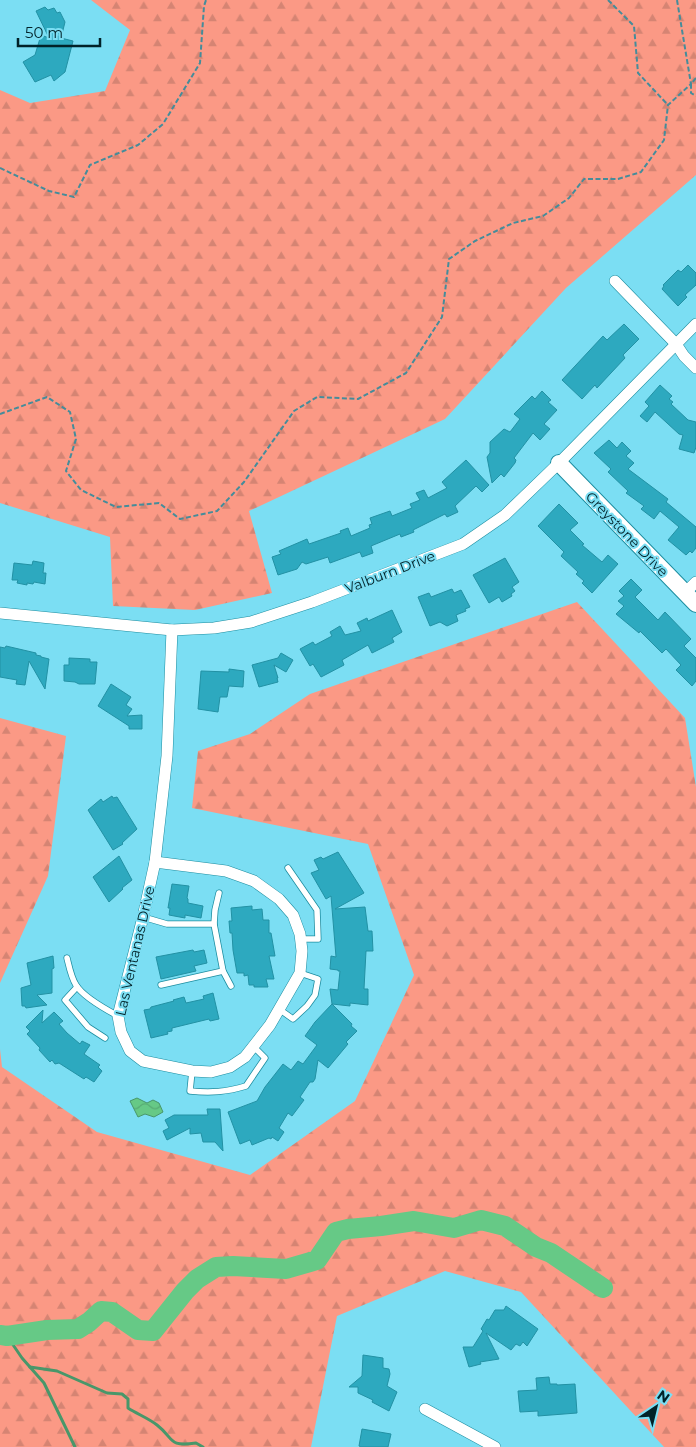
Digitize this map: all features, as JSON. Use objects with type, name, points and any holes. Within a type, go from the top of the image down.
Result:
[{"type":"street","points":[[615,281],[676,344],[684,356],[696,368]]},
{"type":"street","name":"Valburn Drive","points":[[0,613],[172,630],[214,628],[251,622],[312,602],[463,544],[505,516],[696,324]]},
{"type":"street","name":"Greystone Drive","points":[[559,463],[692,593]]},
{"type":"street","name":"Las Ventanas Drive","points":[[155,862],[226,871],[254,882],[279,899],[293,915],[300,934],[302,951],[300,973],[270,1025],[245,1058],[230,1067],[211,1072],[192,1072],[143,1061],[130,1052],[121,1032],[118,1016],[144,917],[155,862],[167,756],[172,630]]},
{"type":"street","points":[[425,1409],[495,1447]]},
{"type":"lane","points":[[288,868],[317,910],[318,939],[301,939]]},
{"type":"lane","points":[[219,893],[214,924],[223,971],[231,986]]},
{"type":"lane","points":[[144,917],[167,924],[214,924]]},
{"type":"lane","points":[[67,958],[77,987],[118,1016]]},
{"type":"lane","points":[[160,985],[223,971]]},
{"type":"lane","points":[[279,1009],[293,1019],[315,994],[318,978],[300,973]]},
{"type":"lane","points":[[77,987],[66,1000],[88,1027],[104,1038]]},
{"type":"lane","points":[[192,1072],[190,1091],[209,1093],[230,1091],[246,1086],[265,1058],[253,1046]]},
{"type":"path","points":[[0,168],[49,192],[74,197],[90,165],[138,144],[164,124],[200,63],[206,0]]},
{"type":"path","points":[[608,0],[634,26],[638,73],[668,105]]},
{"type":"path","points":[[677,0],[692,84],[691,93],[696,96]]},
{"type":"path","points":[[0,414],[47,397],[70,412],[76,439],[66,471],[81,490],[116,507],[159,503],[180,519],[217,511],[244,482],[294,411],[317,397],[358,399],[406,373],[442,317],[449,259],[475,241],[513,223],[543,216],[569,198],[584,179],[618,179],[641,172],[664,140],[668,105],[692,84],[696,78]]},
{"type":"green space","points":[[91,0],[696,0],[696,175],[566,288],[445,419],[249,511],[272,593],[195,610],[113,606],[110,537],[0,503],[0,90],[30,103],[105,91],[130,30]]},
{"type":"green space","points":[[577,602],[685,718],[696,787],[696,1447],[664,1447],[521,1292],[445,1271],[337,1316],[311,1447],[0,1447],[0,1049],[2,1067],[97,1132],[250,1175],[355,1101],[414,975],[368,844],[192,808],[198,751],[250,734],[310,694]]},
{"type":"green space","points":[[0,718],[66,736],[48,876],[0,983]]},
{"type":"water","points":[[137,1098],[147,1103],[153,1100],[159,1103],[163,1112],[154,1117],[145,1114],[138,1117],[130,1101]]},
{"type":"building","points":[[45,7],[48,10],[54,8],[57,13],[60,12],[65,22],[61,38],[73,41],[65,72],[54,81],[51,75],[35,82],[23,62],[35,55],[41,35],[49,38],[36,11]]},
{"type":"building","points":[[688,265],[696,273],[696,285],[685,295],[687,297],[678,306],[662,289],[663,285],[678,270],[681,272]]},
{"type":"building","points":[[624,324],[639,339],[623,355],[625,358],[597,388],[595,385],[582,399],[562,380],[603,336],[607,340]]},
{"type":"building","points":[[660,385],[672,396],[669,399],[673,402],[671,404],[688,420],[696,422],[696,447],[694,453],[679,449],[683,435],[679,434],[655,412],[647,422],[640,416],[649,406],[645,402]]},
{"type":"building","points":[[542,391],[551,400],[548,402],[557,410],[544,424],[550,429],[540,440],[533,433],[514,458],[516,460],[515,463],[504,477],[501,474],[492,483],[487,457],[490,453],[490,442],[504,429],[510,432],[520,419],[514,414],[532,396],[535,399]]},
{"type":"building","points":[[609,440],[617,448],[622,442],[631,451],[626,456],[634,463],[628,469],[668,499],[666,502],[696,527],[696,548],[692,553],[690,551],[686,555],[668,540],[679,527],[660,511],[654,519],[641,509],[644,506],[626,493],[628,491],[608,472],[611,469],[594,453]]},
{"type":"building","points":[[466,460],[489,485],[482,492],[476,486],[455,506],[458,512],[447,517],[445,514],[413,530],[414,532],[401,537],[400,534],[371,546],[373,553],[362,557],[360,552],[330,563],[328,557],[306,564],[302,562],[297,569],[278,575],[272,557],[281,554],[279,551],[307,539],[309,544],[341,533],[340,531],[348,528],[351,536],[370,528],[369,525],[372,524],[370,518],[390,511],[392,516],[412,508],[410,504],[420,500],[416,493],[424,490],[428,498],[447,488],[442,482]]},
{"type":"building","points":[[559,504],[578,523],[570,530],[584,544],[582,545],[602,562],[608,555],[618,564],[592,593],[582,583],[584,581],[576,574],[578,572],[561,556],[564,552],[538,526]]},
{"type":"building","points":[[505,558],[519,582],[512,587],[515,591],[511,594],[512,596],[502,602],[499,597],[489,603],[473,575]]},
{"type":"building","points":[[33,561],[44,563],[43,573],[46,573],[45,584],[34,582],[33,584],[27,583],[27,585],[17,583],[18,580],[12,580],[14,563],[32,565]]},
{"type":"building","points":[[631,579],[642,590],[635,597],[658,620],[665,612],[691,639],[684,646],[696,658],[696,681],[692,686],[676,670],[681,665],[666,649],[662,653],[640,631],[639,633],[616,614],[624,606],[618,601],[624,596],[619,591]]},
{"type":"building","points":[[452,589],[454,593],[461,590],[470,607],[456,615],[458,621],[447,626],[440,622],[430,626],[418,597],[429,593],[431,597]]},
{"type":"building","points":[[392,610],[402,632],[392,638],[394,642],[372,653],[368,645],[342,660],[344,665],[321,677],[313,664],[310,666],[300,649],[313,642],[315,645],[332,636],[330,632],[340,626],[345,635],[361,631],[357,623],[367,618],[368,621]]},
{"type":"building","points":[[6,646],[36,653],[36,655],[49,659],[45,689],[29,661],[25,685],[16,684],[17,680],[0,677],[0,647],[5,648]]},
{"type":"building","points":[[281,653],[293,660],[286,672],[274,665],[278,682],[259,687],[252,665],[278,658]]},
{"type":"building","points":[[69,658],[90,659],[90,662],[97,662],[95,684],[79,684],[64,681],[64,665],[69,665]]},
{"type":"building","points":[[229,669],[244,671],[243,687],[229,686],[227,697],[220,697],[218,712],[198,709],[201,671],[229,672]]},
{"type":"building","points":[[111,684],[131,697],[126,705],[132,709],[127,716],[142,715],[142,729],[129,729],[129,726],[98,706]]},
{"type":"building","points":[[112,796],[113,798],[117,797],[137,829],[123,844],[113,850],[88,810],[101,799],[103,802]]},
{"type":"building","points":[[338,852],[364,893],[335,909],[365,907],[368,931],[372,931],[373,951],[366,951],[364,989],[368,989],[368,1005],[332,1004],[330,989],[338,990],[340,971],[330,969],[331,956],[336,957],[331,896],[326,899],[311,873],[319,870],[314,860],[321,857],[323,859]]},
{"type":"building","points":[[119,856],[132,880],[109,902],[93,877]]},
{"type":"building","points":[[172,884],[189,886],[188,903],[203,906],[201,918],[169,915],[170,908],[168,908]]},
{"type":"building","points":[[252,906],[252,910],[262,909],[263,920],[269,920],[269,933],[271,933],[275,956],[269,956],[274,979],[266,979],[268,987],[249,985],[248,975],[244,976],[244,973],[237,973],[232,933],[230,933],[229,921],[232,921],[231,908]]},
{"type":"building","points":[[193,950],[194,952],[204,950],[207,963],[194,966],[196,971],[161,979],[156,957]]},
{"type":"building","points":[[53,956],[52,993],[37,995],[47,1005],[26,1008],[22,1006],[21,988],[31,985],[27,963]]},
{"type":"building","points":[[213,993],[219,1019],[210,1021],[209,1019],[172,1028],[172,1031],[167,1032],[168,1034],[151,1038],[144,1010],[184,997],[186,1003],[204,999],[203,996]]},
{"type":"building","points":[[332,1004],[357,1031],[346,1042],[348,1044],[328,1068],[318,1060],[315,1079],[313,1082],[310,1082],[300,1097],[304,1100],[292,1116],[288,1113],[279,1128],[284,1132],[278,1141],[272,1137],[252,1145],[250,1140],[240,1144],[228,1112],[257,1101],[265,1087],[283,1064],[291,1070],[298,1061],[303,1064],[317,1045],[305,1036]]},
{"type":"building","points":[[43,1010],[42,1023],[54,1012],[63,1021],[59,1024],[67,1033],[80,1044],[82,1041],[90,1045],[84,1054],[100,1065],[98,1067],[102,1071],[94,1082],[86,1077],[84,1079],[59,1063],[55,1064],[52,1060],[50,1062],[27,1034],[30,1031],[26,1027]]},
{"type":"building","points":[[207,1109],[220,1109],[223,1151],[215,1142],[203,1142],[201,1133],[190,1134],[190,1128],[167,1140],[163,1131],[169,1128],[165,1120],[174,1115],[208,1115]]},
{"type":"building","points":[[506,1306],[538,1329],[527,1346],[523,1342],[520,1346],[516,1344],[511,1350],[486,1333],[499,1359],[480,1362],[481,1364],[469,1367],[463,1347],[473,1347],[483,1331],[481,1329],[487,1319],[489,1320],[495,1310],[504,1310]]},
{"type":"building","points":[[363,1355],[383,1358],[383,1368],[389,1369],[390,1374],[387,1386],[397,1392],[389,1411],[358,1393],[358,1387],[349,1387],[362,1376]]},
{"type":"building","points":[[549,1377],[550,1384],[575,1384],[577,1413],[538,1416],[538,1411],[520,1412],[518,1391],[537,1390],[536,1378]]},
{"type":"building","points":[[362,1429],[391,1434],[388,1447],[359,1446]]},
{"type":"waterway","points":[[0,1335],[7,1336],[47,1330],[78,1329],[101,1311],[112,1312],[138,1330],[153,1331],[185,1291],[197,1279],[216,1267],[286,1269],[317,1260],[336,1232],[414,1221],[454,1228],[481,1220],[505,1226],[536,1247],[551,1253],[603,1288]]},
{"type":"waterway","points":[[7,1336],[22,1358],[44,1383],[75,1447]]},
{"type":"waterway","points":[[30,1367],[57,1371],[107,1393],[122,1394],[128,1399],[128,1408],[157,1425],[172,1441],[180,1444],[196,1443],[203,1447]]}]
